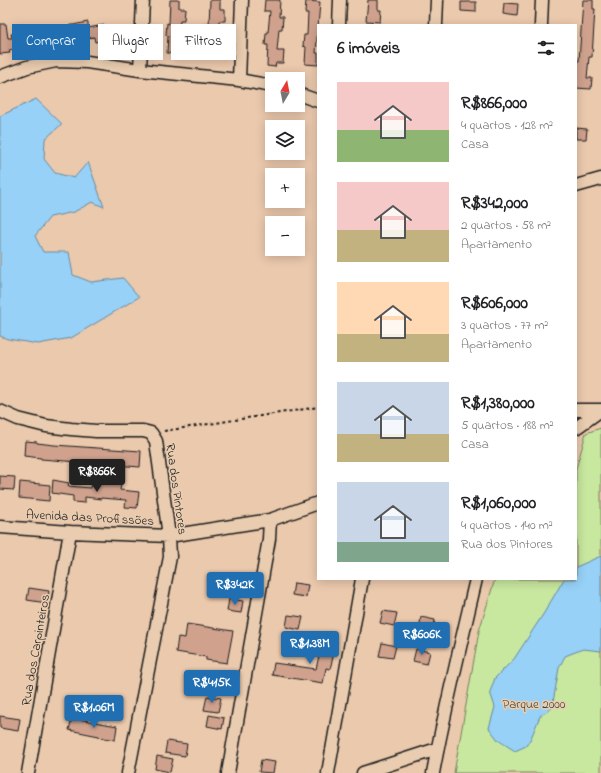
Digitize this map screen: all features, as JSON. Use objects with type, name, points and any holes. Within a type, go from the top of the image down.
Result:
[{"type":"street","points":[[140,70],[143,0]]},
{"type":"street","points":[[239,80],[242,0]]},
{"type":"street","points":[[339,24],[340,0]]},
{"type":"street","points":[[436,24],[437,0]]},
{"type":"street","points":[[541,24],[542,0]]},
{"type":"street","points":[[0,77],[27,67],[56,61],[87,62],[140,70],[239,80],[265,85]]},
{"type":"street","points":[[305,96],[317,101]]},
{"type":"street","points":[[577,186],[601,179]]},
{"type":"street","points":[[577,410],[601,410]]},
{"type":"street","points":[[577,427],[601,410]]},
{"type":"street","name":"Rua dos Pintores","points":[[0,411],[18,419],[71,430],[143,431],[151,433],[156,442],[169,536],[170,556],[128,773]]},
{"type":"street","name":"Avenida das Profissões","points":[[0,527],[70,532],[169,536],[270,520],[317,503]]},
{"type":"street","points":[[228,773],[269,539],[270,520]]},
{"type":"street","name":"Rua dos Carpinteiros","points":[[28,773],[70,532]]},
{"type":"street","points":[[328,773],[362,580]]},
{"type":"street","points":[[433,773],[437,749],[476,580]]},
{"type":"street","points":[[363,773],[437,749]]},
{"type":"path","points":[[151,433],[317,406]]},
{"type":"green space","name":"Parque 2000","points":[[601,428],[601,773],[454,773],[479,631],[495,580],[577,580],[577,465],[586,433]]},
{"type":"water","points":[[36,99],[62,124],[45,139],[44,159],[55,173],[74,178],[88,162],[104,207],[92,202],[74,212],[50,217],[35,236],[43,252],[69,252],[73,275],[91,282],[123,278],[139,297],[71,338],[38,344],[8,339],[0,336],[0,116]]},
{"type":"water","points":[[601,556],[601,651],[583,649],[565,656],[559,668],[552,708],[540,716],[526,746],[515,751],[498,740],[489,728],[495,707],[490,692],[495,678],[514,659],[563,580],[577,580],[577,567]]},
{"type":"building","points":[[170,0],[179,0],[179,8],[185,8],[184,20],[180,20],[180,24],[171,24],[171,53],[167,53],[167,23],[169,24]]},
{"type":"building","points":[[210,0],[220,0],[220,9],[225,9],[225,21],[219,21],[219,24],[209,24]]},
{"type":"building","points":[[265,0],[280,0],[279,17],[283,17],[282,29],[279,29],[277,51],[284,51],[283,63],[276,63],[275,67],[267,66],[268,45],[265,45],[266,33],[268,33],[270,11],[264,11]]},
{"type":"building","points":[[368,0],[378,0],[378,10],[381,10],[380,22],[366,21]]},
{"type":"building","points":[[583,0],[593,0],[593,9],[595,9],[592,57],[589,57],[587,78],[592,78],[591,89],[577,88],[577,61],[579,61]]},
{"type":"building","points":[[306,1],[320,2],[318,24],[317,24],[317,65],[305,64],[306,47],[303,46],[304,35],[307,35],[308,13],[305,13]]},
{"type":"building","points":[[461,2],[476,2],[476,12],[461,11]]},
{"type":"building","points":[[504,3],[518,4],[517,16],[503,14]]},
{"type":"building","points":[[0,24],[6,24],[8,38],[12,38],[12,49],[9,50],[10,53],[0,54]]},
{"type":"building","points":[[98,26],[98,41],[95,42],[94,37],[90,38],[90,28]]},
{"type":"building","points":[[577,128],[587,129],[586,139],[577,139]]},
{"type":"building","points":[[25,441],[54,445],[141,451],[140,467],[41,459],[24,456]]},
{"type":"building","points":[[0,476],[15,477],[14,490],[0,489]]},
{"type":"building","points":[[53,480],[69,483],[68,486],[90,488],[91,482],[121,484],[120,490],[139,492],[137,508],[125,507],[126,500],[85,497],[85,503],[73,502],[73,496],[52,493]]},
{"type":"building","points":[[20,482],[50,485],[49,501],[19,498]]},
{"type":"building","points":[[294,583],[308,585],[306,597],[292,595]]},
{"type":"building","points":[[29,588],[49,591],[47,603],[27,600]]},
{"type":"building","points":[[229,599],[243,601],[241,613],[227,611]]},
{"type":"building","points":[[383,611],[397,613],[394,626],[380,623]]},
{"type":"building","points":[[288,615],[303,617],[300,630],[286,627]]},
{"type":"building","points":[[421,617],[435,620],[433,632],[419,630]]},
{"type":"building","points":[[187,624],[233,631],[227,663],[206,660],[206,657],[176,652],[178,637],[185,638]]},
{"type":"building","points":[[323,638],[337,641],[330,669],[326,668],[323,683],[272,675],[274,663],[316,669]]},
{"type":"building","points":[[382,643],[396,646],[393,658],[379,656]]},
{"type":"building","points":[[416,649],[430,652],[427,664],[413,661]]},
{"type":"building","points":[[207,696],[221,698],[218,712],[204,710]]},
{"type":"building","points":[[209,715],[224,718],[222,729],[207,726]]},
{"type":"building","points":[[0,716],[20,719],[18,731],[0,728]]},
{"type":"building","points":[[72,718],[117,726],[115,740],[69,730]]},
{"type":"building","points":[[167,741],[187,744],[185,756],[165,753]]},
{"type":"building","points":[[157,756],[173,759],[170,772],[155,769]]},
{"type":"building","points":[[261,760],[275,762],[273,773],[259,772]]}]
